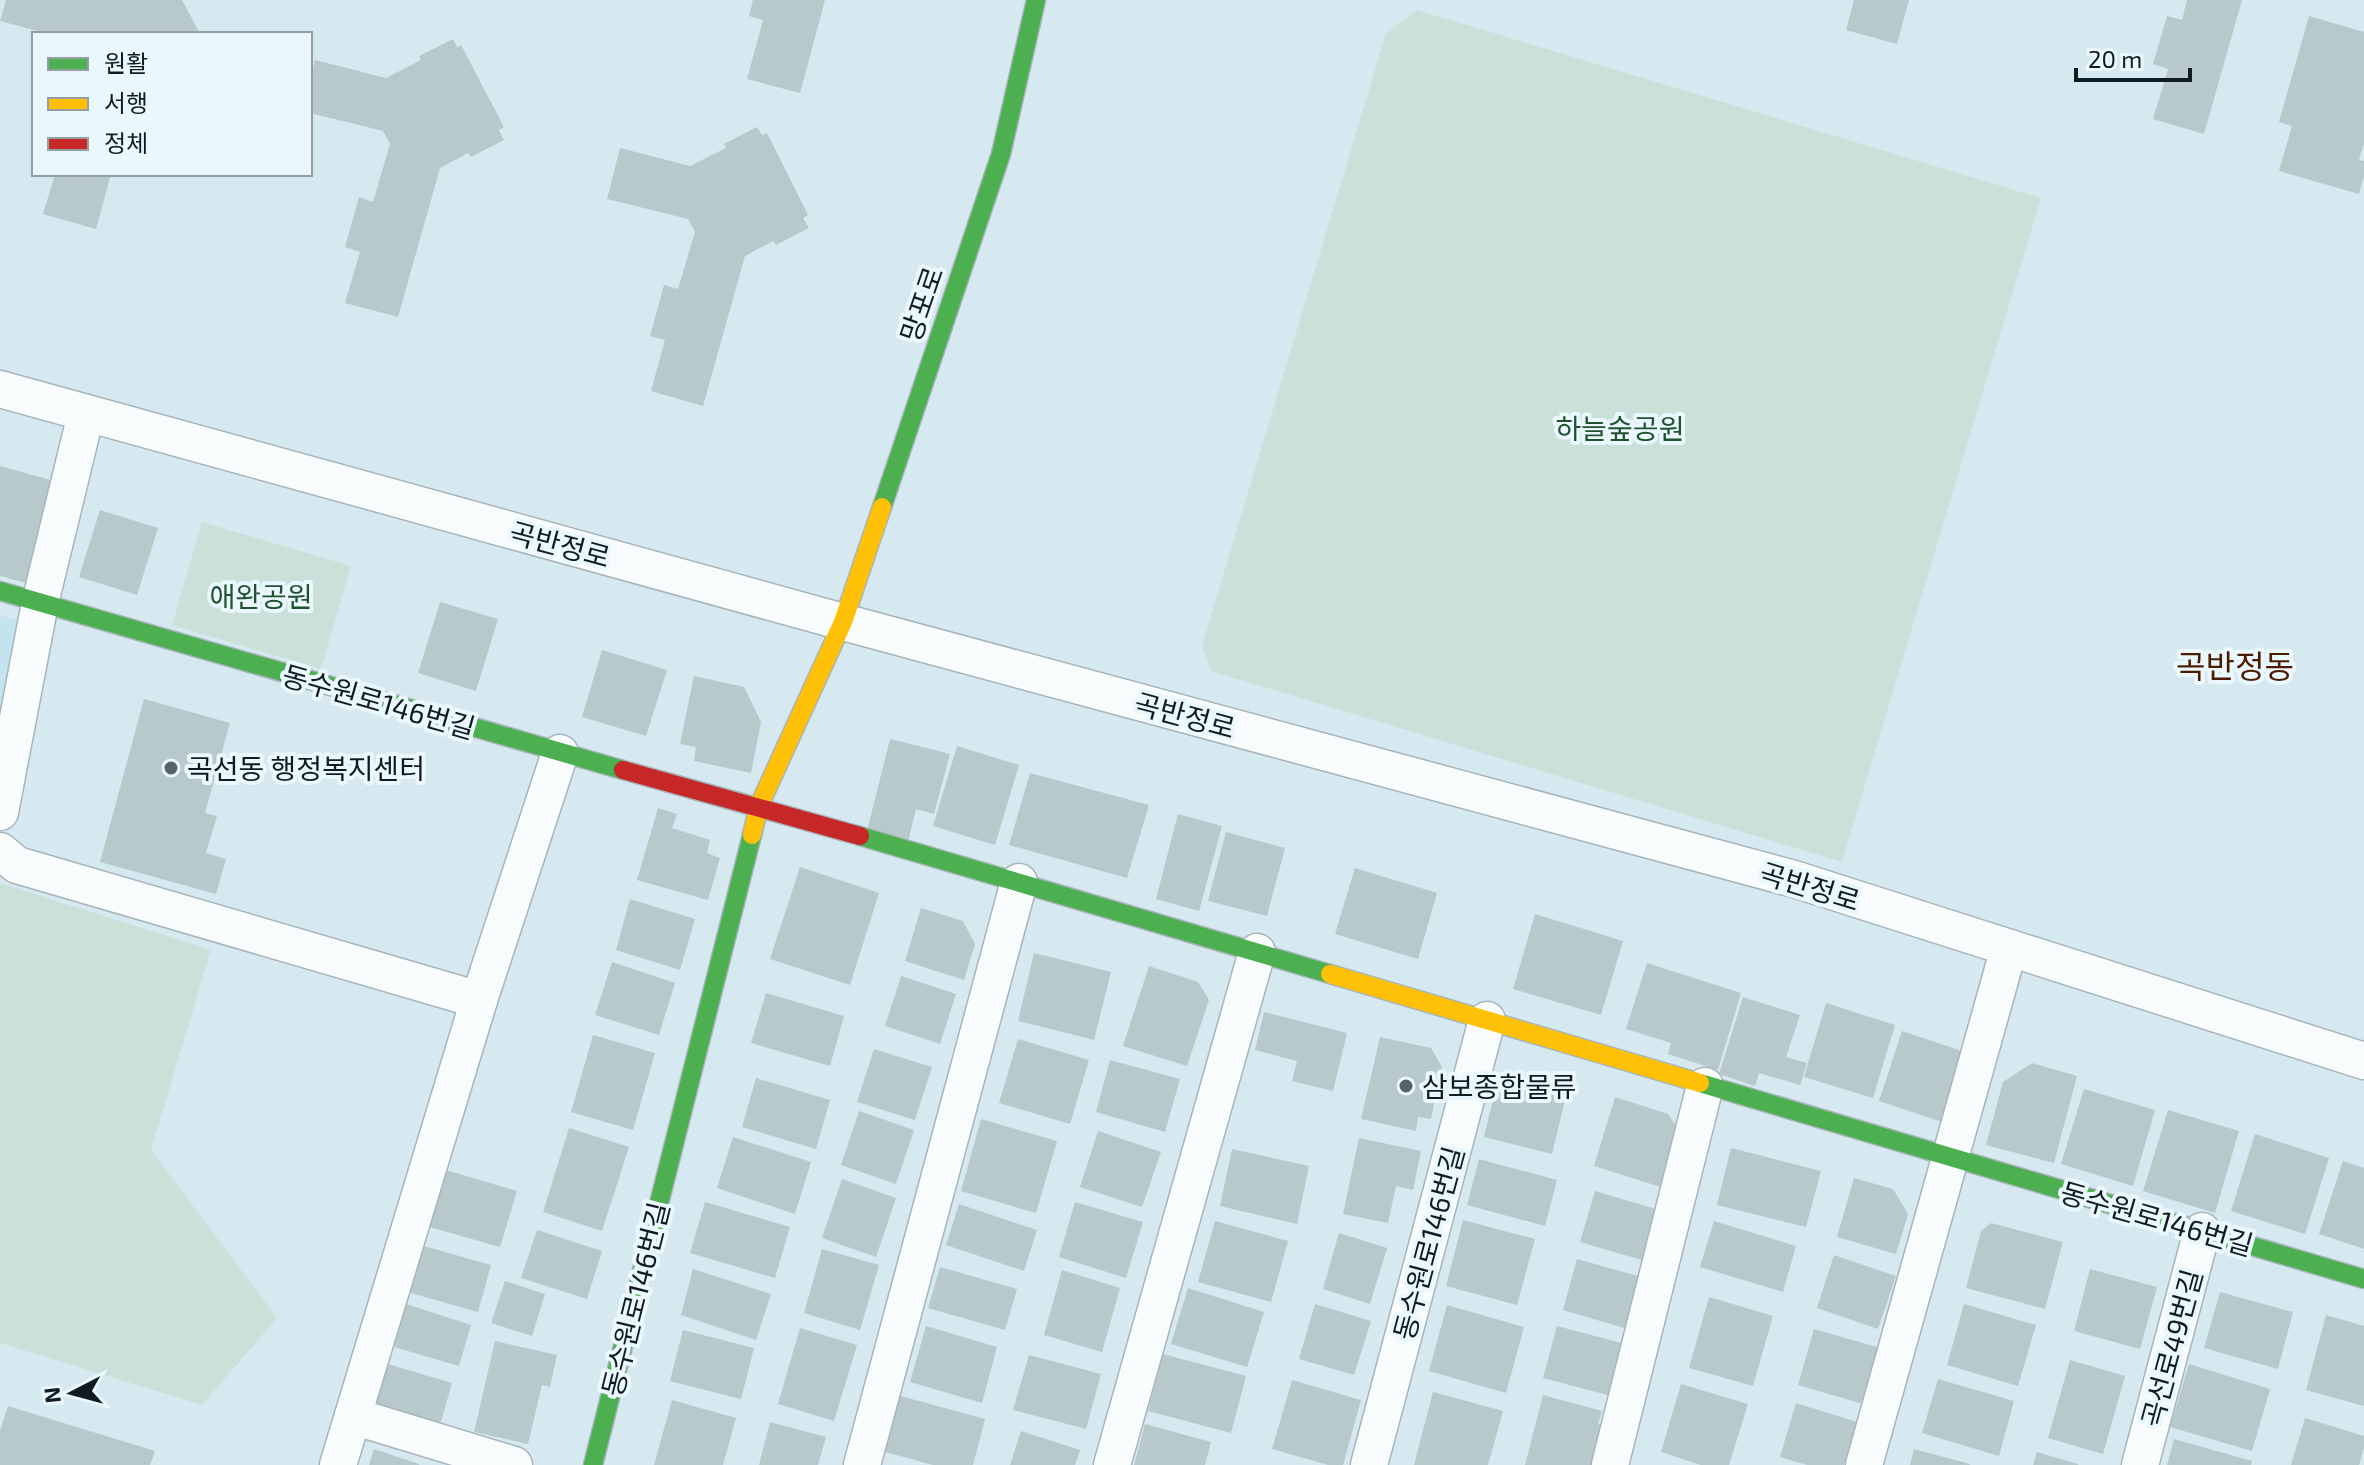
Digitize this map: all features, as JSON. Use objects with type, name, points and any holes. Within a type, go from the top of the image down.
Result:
[{"type":"street","name":"망포로","points":[[759,806],[843,622],[1001,154],[1036,0]]},
{"type":"street","name":"곡반정로","points":[[0,389],[843,622],[1794,879],[2364,1061]]},
{"type":"street","points":[[0,812],[40,603],[86,414]]},
{"type":"street","name":"동수원로146번길","points":[[0,591],[560,753],[759,806],[2364,1279]]},
{"type":"street","points":[[338,1465],[479,1000],[560,753]]},
{"type":"street","name":"동수원로146번길","points":[[593,1465],[759,806]]},
{"type":"street","points":[[0,851],[17,865],[479,1000]]},
{"type":"street","points":[[862,1465],[1019,882]]},
{"type":"street","points":[[1864,1465],[2009,948]]},
{"type":"street","points":[[1112,1465],[1257,952]]},
{"type":"street","name":"동수원로146번길","points":[[1369,1465],[1487,1020]]},
{"type":"street","points":[[1610,1465],[1705,1086]]},
{"type":"street","name":"곡선로49번길","points":[[2140,1465],[2202,1231]]},
{"type":"street","points":[[353,1416],[514,1465]]},
{"type":"shaded area","points":[[0,615],[19,621],[0,756]]},
{"type":"green space","name":"하늘숲공원","points":[[1417,10],[2041,198],[1842,862],[1211,671],[1202,646],[1386,33]]},
{"type":"green space","name":"애완공원","points":[[202,522],[351,566],[321,669],[172,625]]},
{"type":"green space","points":[[0,883],[211,950],[151,1150],[277,1318],[202,1405],[0,1343]]},
{"type":"building","points":[[6,0],[182,0],[199,32],[41,32],[0,21]]},
{"type":"building","points":[[753,0],[825,0],[800,93],[747,79],[763,20],[749,16]]},
{"type":"building","points":[[1854,0],[1909,0],[1897,44],[1846,30]]},
{"type":"building","points":[[2187,0],[2242,0],[2204,134],[2153,119],[2168,69],[2153,64],[2167,16],[2182,20]]},
{"type":"building","points":[[2309,16],[2364,32],[2364,143],[2359,160],[2364,161],[2364,176],[2359,194],[2279,171],[2292,126],[2279,122]]},
{"type":"building","points":[[453,39],[457,47],[461,45],[504,127],[499,130],[504,140],[471,157],[468,153],[440,168],[398,317],[345,303],[360,252],[345,247],[359,197],[373,202],[390,144],[383,131],[312,113],[312,72],[315,60],[386,78],[421,60],[419,56]]},
{"type":"building","points":[[757,127],[762,135],[767,133],[808,215],[803,218],[809,228],[776,245],[773,241],[745,256],[703,406],[651,391],[665,340],[650,336],[664,285],[678,289],[695,232],[688,219],[607,199],[620,148],[690,166],[726,148],[724,144]]},
{"type":"building","points":[[54,176],[110,176],[96,229],[43,214]]},
{"type":"building","points":[[0,466],[61,483],[33,585],[0,576]]},
{"type":"building","points":[[100,510],[158,528],[137,595],[79,577]]},
{"type":"building","points":[[440,602],[498,619],[476,691],[418,673]]},
{"type":"building","points":[[602,650],[667,670],[646,736],[582,717]]},
{"type":"building","points":[[694,676],[744,687],[761,722],[751,773],[694,761],[696,747],[680,744]]},
{"type":"building","name":"곡선동 행정복지센터","points":[[144,699],[230,723],[205,813],[217,816],[206,853],[226,859],[216,894],[100,862]]},
{"type":"building","points":[[890,739],[950,754],[934,814],[916,809],[908,842],[867,831]]},
{"type":"building","points":[[957,746],[1019,765],[995,845],[933,826]]},
{"type":"building","points":[[1030,773],[1149,805],[1127,878],[1009,845]]},
{"type":"building","points":[[658,808],[677,814],[672,828],[710,840],[707,853],[720,858],[708,900],[637,880]]},
{"type":"building","points":[[1178,814],[1222,826],[1199,911],[1156,899]]},
{"type":"building","points":[[1226,832],[1285,848],[1267,916],[1208,901]]},
{"type":"building","points":[[800,867],[879,893],[850,985],[770,959]]},
{"type":"building","points":[[1355,868],[1437,893],[1418,959],[1335,934]]},
{"type":"building","points":[[630,899],[695,919],[680,970],[616,950]]},
{"type":"building","points":[[921,908],[963,921],[975,944],[964,980],[905,961]]},
{"type":"building","points":[[1535,914],[1623,941],[1601,1015],[1513,989]]},
{"type":"building","points":[[1034,953],[1111,972],[1094,1040],[1018,1021]]},
{"type":"building","points":[[612,962],[675,983],[659,1035],[595,1015]]},
{"type":"building","points":[[1647,963],[1741,993],[1718,1070],[1668,1054],[1671,1043],[1626,1029]]},
{"type":"building","points":[[1149,966],[1198,982],[1209,1000],[1187,1066],[1123,1046]]},
{"type":"building","points":[[901,976],[956,994],[940,1044],[885,1026]]},
{"type":"building","points":[[766,993],[844,1016],[830,1066],[751,1043]]},
{"type":"building","points":[[1743,997],[1800,1015],[1786,1057],[1807,1063],[1800,1085],[1759,1073],[1755,1086],[1719,1074]]},
{"type":"building","points":[[1826,1003],[1895,1025],[1873,1098],[1804,1077]]},
{"type":"building","points":[[1264,1012],[1347,1033],[1333,1091],[1292,1081],[1297,1061],[1255,1050]]},
{"type":"building","points":[[1902,1031],[1959,1050],[1973,1080],[1957,1127],[1879,1101]]},
{"type":"building","points":[[593,1035],[655,1053],[633,1130],[571,1112]]},
{"type":"building","points":[[1380,1037],[1431,1048],[1442,1067],[1431,1119],[1418,1117],[1416,1131],[1361,1119]]},
{"type":"building","points":[[1018,1039],[1089,1060],[1070,1124],[999,1103]]},
{"type":"building","points":[[874,1049],[932,1067],[915,1120],[857,1102]]},
{"type":"building","points":[[1110,1060],[1180,1079],[1165,1132],[1096,1112]]},
{"type":"building","points":[[2032,1063],[2077,1076],[2054,1163],[1986,1145],[2003,1082]]},
{"type":"building","points":[[756,1078],[830,1100],[816,1149],[742,1127]]},
{"type":"building","points":[[1498,1079],[1566,1096],[1552,1154],[1484,1137]]},
{"type":"building","points":[[2084,1089],[2155,1110],[2133,1186],[2061,1164]]},
{"type":"building","points":[[1615,1097],[1668,1114],[1683,1136],[1667,1189],[1594,1166]]},
{"type":"building","points":[[2168,1110],[2239,1131],[2215,1213],[2143,1191]]},
{"type":"building","points":[[859,1111],[914,1130],[896,1184],[841,1165]]},
{"type":"building","points":[[981,1119],[1057,1141],[1036,1213],[961,1191]]},
{"type":"building","points":[[569,1128],[629,1147],[602,1231],[543,1212]]},
{"type":"building","points":[[1098,1131],[1161,1152],[1142,1207],[1080,1187]]},
{"type":"building","points":[[2255,1134],[2329,1158],[2305,1234],[2231,1211]]},
{"type":"building","points":[[733,1137],[811,1162],[795,1214],[717,1188]]},
{"type":"building","points":[[1359,1138],[1421,1151],[1413,1190],[1396,1186],[1388,1223],[1343,1214]]},
{"type":"building","points":[[1731,1148],[1821,1171],[1806,1227],[1717,1205]]},
{"type":"building","points":[[1232,1149],[1309,1166],[1297,1224],[1220,1206]]},
{"type":"building","points":[[1479,1159],[1557,1180],[1545,1226],[1467,1205]]},
{"type":"building","points":[[2343,1161],[2364,1168],[2364,1249],[2319,1234]]},
{"type":"building","points":[[436,1167],[517,1191],[500,1247],[419,1224]]},
{"type":"building","points":[[1854,1178],[1893,1189],[1908,1214],[1896,1254],[1837,1237]]},
{"type":"building","points":[[842,1179],[896,1198],[876,1257],[822,1238]]},
{"type":"building","points":[[1595,1191],[1659,1210],[1645,1261],[1580,1242]]},
{"type":"building","points":[[705,1202],[790,1227],[775,1278],[690,1253]]},
{"type":"building","points":[[1075,1202],[1143,1222],[1126,1278],[1059,1257]]},
{"type":"building","points":[[959,1204],[1037,1230],[1024,1271],[946,1245]]},
{"type":"building","points":[[1463,1220],[1535,1239],[1517,1305],[1446,1286]]},
{"type":"building","points":[[1215,1221],[1288,1241],[1271,1302],[1198,1282]]},
{"type":"building","points":[[1714,1221],[1796,1246],[1783,1292],[1700,1267]]},
{"type":"building","points":[[1991,1223],[2063,1242],[2045,1309],[1966,1288],[1981,1231]]},
{"type":"building","points":[[537,1230],[602,1251],[587,1299],[521,1278]]},
{"type":"building","points":[[1339,1233],[1387,1248],[1370,1304],[1323,1289]]},
{"type":"building","points":[[413,1243],[491,1265],[478,1312],[400,1290]]},
{"type":"building","points":[[822,1249],[879,1265],[860,1330],[804,1313]]},
{"type":"building","points":[[1834,1255],[1896,1276],[1878,1329],[1817,1308]]},
{"type":"building","points":[[1577,1259],[1645,1278],[1631,1330],[1563,1310]]},
{"type":"building","points":[[940,1267],[1017,1289],[1005,1330],[928,1308]]},
{"type":"building","points":[[693,1269],[771,1294],[756,1340],[681,1315]]},
{"type":"building","points":[[2090,1269],[2157,1287],[2140,1349],[2074,1331]]},
{"type":"building","points":[[1062,1270],[1120,1288],[1102,1352],[1044,1335]]},
{"type":"building","points":[[505,1281],[545,1294],[532,1336],[491,1323]]},
{"type":"building","points":[[1188,1288],[1264,1312],[1247,1367],[1171,1344]]},
{"type":"building","points":[[2220,1292],[2293,1312],[2278,1369],[2204,1348]]},
{"type":"building","points":[[1709,1297],[1773,1316],[1753,1386],[1689,1368]]},
{"type":"building","points":[[397,1301],[471,1325],[459,1366],[384,1344]]},
{"type":"building","points":[[1315,1304],[1371,1321],[1354,1375],[1299,1359]]},
{"type":"building","points":[[1964,1304],[2036,1325],[2018,1386],[1947,1365]]},
{"type":"building","points":[[1447,1305],[1524,1327],[1506,1393],[1429,1371]]},
{"type":"building","points":[[2326,1315],[2364,1326],[2364,1406],[2306,1390]]},
{"type":"building","points":[[926,1326],[997,1347],[982,1403],[910,1382]]},
{"type":"building","points":[[1557,1326],[1629,1345],[1615,1397],[1543,1378]]},
{"type":"building","points":[[800,1328],[857,1345],[834,1421],[778,1404]]},
{"type":"building","points":[[1814,1329],[1880,1348],[1863,1404],[1798,1385]]},
{"type":"building","points":[[683,1330],[754,1348],[741,1399],[670,1381]]},
{"type":"building","points":[[495,1341],[557,1355],[550,1387],[542,1385],[528,1444],[474,1432]]},
{"type":"building","points":[[1163,1354],[1246,1376],[1231,1433],[1148,1411]]},
{"type":"building","points":[[1029,1355],[1101,1374],[1086,1429],[1013,1410]]},
{"type":"building","points":[[2070,1360],[2125,1376],[2103,1454],[2048,1438]]},
{"type":"building","points":[[381,1362],[452,1383],[440,1425],[368,1404]]},
{"type":"building","points":[[2189,1364],[2270,1389],[2252,1451],[2170,1427]]},
{"type":"building","points":[[1938,1379],[2014,1401],[1999,1456],[1922,1433]]},
{"type":"building","points":[[1292,1380],[1361,1400],[1343,1465],[1328,1465],[1272,1449]]},
{"type":"building","points":[[1681,1384],[1748,1404],[1729,1465],[1701,1465],[1661,1452]]},
{"type":"building","points":[[1433,1392],[1503,1411],[1488,1465],[1414,1465]]},
{"type":"building","points":[[897,1395],[985,1419],[973,1465],[933,1465],[882,1451]]},
{"type":"building","points":[[1543,1395],[1602,1411],[1598,1424],[1609,1427],[1598,1465],[1525,1465]]},
{"type":"building","points":[[672,1400],[736,1418],[723,1465],[654,1465]]},
{"type":"building","points":[[1796,1403],[1857,1422],[1844,1465],[1807,1465],[1780,1457]]},
{"type":"building","points":[[8,1406],[155,1451],[150,1465],[0,1465],[0,1431]]},
{"type":"building","points":[[2305,1418],[2364,1436],[2359,1465],[2291,1465]]},
{"type":"building","points":[[770,1422],[826,1437],[818,1465],[759,1465]]},
{"type":"building","points":[[1145,1424],[1211,1442],[1205,1465],[1134,1465]]},
{"type":"building","points":[[1021,1431],[1080,1450],[1075,1465],[1010,1465]]},
{"type":"building","points":[[2174,1439],[2252,1461],[2251,1465],[2167,1465]]},
{"type":"building","points":[[374,1449],[419,1464],[419,1465],[369,1465]]},
{"type":"building","points":[[1914,1449],[1970,1464],[1970,1465],[1910,1465]]},
{"type":"building","points":[[2037,1452],[2078,1464],[2078,1465],[2033,1465]]},
{"type":"traffic: fast","points":[[882,507],[1001,154],[1036,0]]},
{"type":"traffic: fast","points":[[0,591],[623,770]]},
{"type":"traffic: fast","points":[[593,1465],[752,835]]},
{"type":"traffic: fast","points":[[860,836],[1330,974]]},
{"type":"traffic: fast","points":[[1700,1083],[2364,1279]]},
{"type":"traffic: slow","points":[[752,835],[759,806],[843,622],[882,507]]},
{"type":"traffic: slow","points":[[1330,974],[1700,1083]]},
{"type":"traffic: jam","points":[[623,770],[860,836]]},
{"type":"place","name":"곡선동 행정복지센터","points":[[171,768]]},
{"type":"place","name":"삼보종합물류","points":[[1406,1086]]},
{"type":"district","name":"곡반정동","points":[[2235,665]]}]
